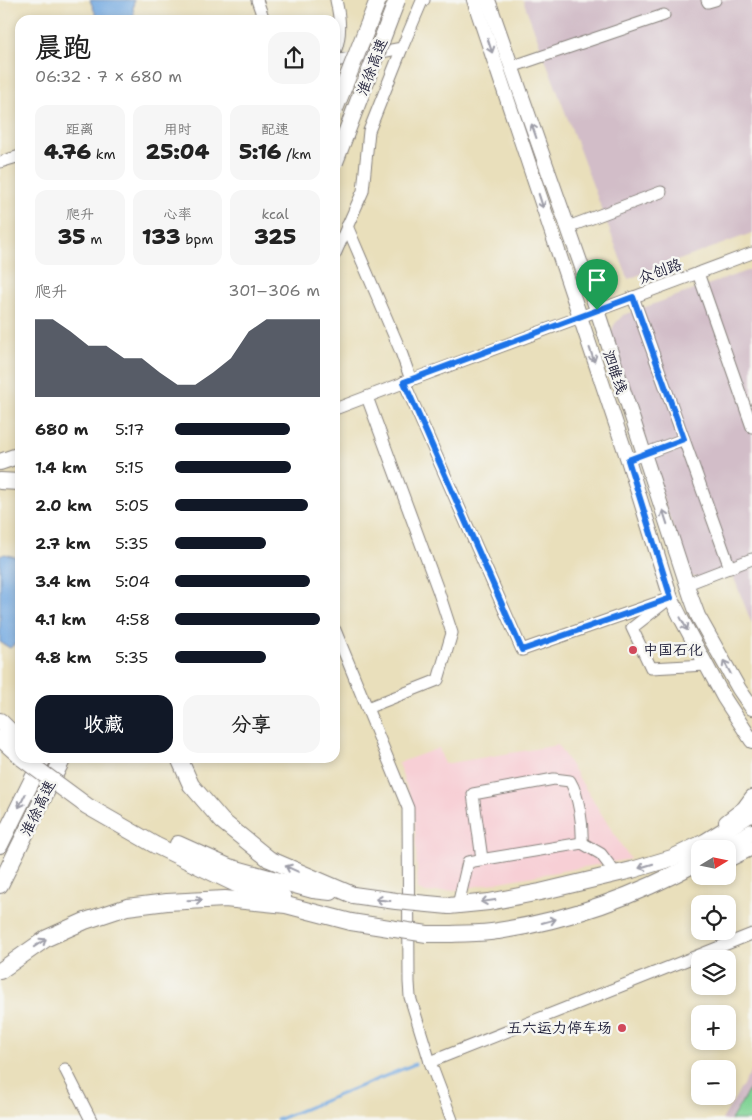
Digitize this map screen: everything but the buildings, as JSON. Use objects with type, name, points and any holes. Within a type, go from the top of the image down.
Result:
[{"type":"highway","name":"淮徐高速","points":[[340,96],[378,0]]},
{"type":"highway","name":"淮徐高速","points":[[340,149],[398,0]]},
{"type":"highway","points":[[0,462],[15,457]]},
{"type":"highway","points":[[0,481],[15,482]]},
{"type":"highway","points":[[0,721],[15,736]]},
{"type":"highway","points":[[0,738],[15,752]]},
{"type":"highway","points":[[29,763],[87,806],[155,839],[236,884],[309,904],[351,922]]},
{"type":"highway","name":"淮徐高速","points":[[0,845],[40,763]]},
{"type":"highway","points":[[48,763],[90,796],[155,839],[228,867],[313,890],[396,901],[453,905],[489,902],[616,874],[672,858],[705,842],[752,813]]},
{"type":"highway","name":"淮徐高速","points":[[0,885],[61,763]]},
{"type":"highway","points":[[181,763],[191,785],[222,821],[270,859],[352,896]]},
{"type":"highway","points":[[736,841],[752,832]]},
{"type":"highway","points":[[0,971],[47,938],[85,921],[127,907],[167,902],[225,899],[286,905],[351,922],[427,934],[497,932],[547,922],[604,904],[671,877],[691,866]]},
{"type":"main road","name":"泗睢线","points":[[474,0],[628,460],[671,598],[724,698],[752,741]]},
{"type":"main road","name":"泗睢线","points":[[488,0],[597,310],[698,616],[739,689],[752,708]]},
{"type":"main road","points":[[743,728],[752,749]]},
{"type":"main road","points":[[672,858],[744,808],[752,796]]},
{"type":"main road","points":[[736,856],[752,848]]},
{"type":"main road","points":[[671,877],[691,871]]},
{"type":"street","points":[[257,0],[262,15]]},
{"type":"street","points":[[336,0],[339,15]]},
{"type":"street","points":[[340,242],[363,191],[369,131],[402,48],[424,0]]},
{"type":"street","points":[[707,0],[708,2],[715,0]]},
{"type":"street","points":[[511,67],[664,15]]},
{"type":"street","points":[[340,60],[402,48]]},
{"type":"street","points":[[0,162],[15,158]]},
{"type":"street","points":[[568,228],[660,192]]},
{"type":"street","points":[[347,226],[401,352],[407,381],[522,650],[671,598]]},
{"type":"street","name":"众创路","points":[[340,407],[752,253]]},
{"type":"street","points":[[698,273],[752,426]]},
{"type":"street","points":[[633,297],[730,568]]},
{"type":"street","points":[[367,397],[452,633],[438,680],[367,708]]},
{"type":"street","points":[[628,460],[684,439]]},
{"type":"street","points":[[687,584],[752,559]]},
{"type":"street","points":[[671,598],[632,628],[651,668],[706,666]]},
{"type":"street","points":[[340,642],[408,808],[410,997],[430,1062],[452,1120]]},
{"type":"street","points":[[482,859],[473,794],[554,779],[570,781],[576,791],[583,833],[582,843]]},
{"type":"street","points":[[453,905],[468,862],[482,859],[582,843],[601,854],[616,874]]},
{"type":"street","points":[[430,1062],[752,934]]},
{"type":"street","points":[[65,1070],[90,1120]]},
{"type":"shaded area","points":[[523,0],[752,0],[752,233],[628,279]]},
{"type":"shaded area","points":[[752,269],[752,624],[732,573],[708,582],[688,575],[610,336],[614,325],[623,315]]},
{"type":"shaded area","points":[[558,745],[630,859],[455,890],[426,893],[418,890],[414,809],[398,763],[439,748],[444,764]]},
{"type":"shaded area","points":[[752,1070],[752,1120],[722,1120],[731,1105],[736,1105],[736,1097]]},
{"type":"green space","points":[[752,1085],[752,1120],[731,1120]]},
{"type":"water","points":[[90,0],[134,0],[134,15],[96,15]]},
{"type":"water","points":[[5,554],[15,557],[15,644],[10,648],[0,642],[0,556]]},
{"type":"waterway","points":[[277,1120],[415,1064]]},
{"type":"place","name":"中国石化","points":[[633,650]]},
{"type":"place","name":"五六运力停车场","points":[[622,1028]]},
{"type":"route","points":[[633,297],[684,439],[628,460],[671,598],[522,650],[404,382],[597,310],[633,297]]}]
